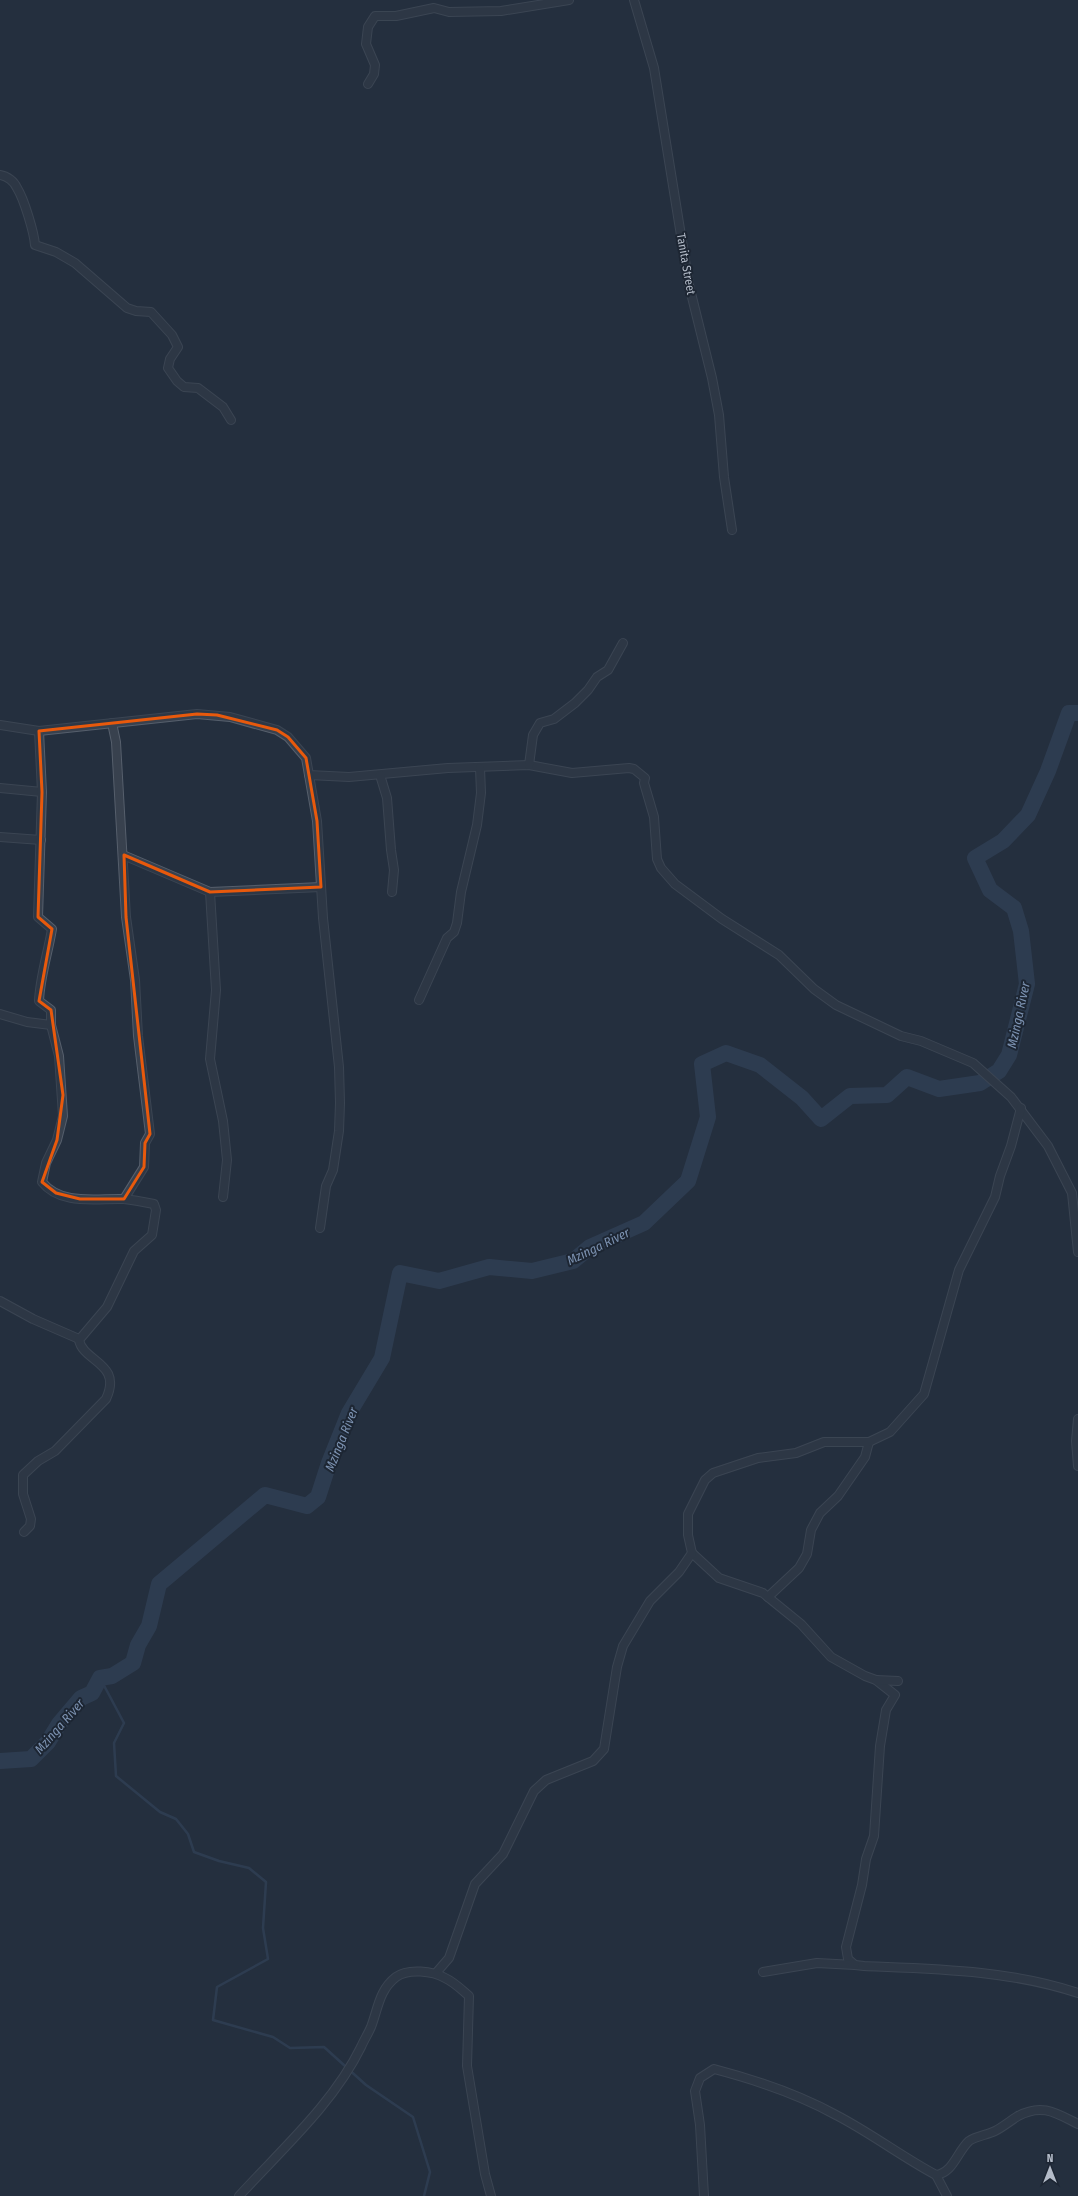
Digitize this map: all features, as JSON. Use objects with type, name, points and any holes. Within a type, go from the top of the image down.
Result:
[{"type":"street","points":[[368,84],[374,74],[375,65],[366,44],[368,27],[374,16],[396,16],[434,8],[449,12],[502,11],[569,0]]},
{"type":"street","name":"Tanita Street","points":[[634,0],[654,68],[689,285],[696,320],[712,378],[719,415],[724,477],[732,530]]},
{"type":"street","points":[[0,175],[11,180],[18,188],[34,233],[36,245],[56,252],[74,262],[127,308],[136,312],[151,312],[172,335],[178,347],[170,359],[168,368],[177,381],[184,387],[198,388],[223,407],[231,420]]},
{"type":"street","points":[[529,765],[532,734],[540,723],[554,719],[575,703],[588,690],[597,677],[608,670],[623,643]]},
{"type":"street","points":[[0,725],[39,731],[197,714],[230,717],[265,725],[288,737],[306,758],[317,822],[331,1003],[339,1067],[339,1131],[333,1170],[326,1186],[320,1228]]},
{"type":"street","points":[[112,723],[116,742],[126,917],[135,980],[138,1036],[150,1134],[145,1143],[144,1167],[124,1199]]},
{"type":"street","points":[[39,731],[42,792],[38,917],[52,929],[47,958],[39,989],[39,1001],[51,1010],[50,1025],[59,1056],[62,1116],[57,1140],[46,1163],[42,1182],[50,1190],[66,1197],[92,1200],[124,1199],[156,1206],[153,1232],[149,1238],[134,1251],[107,1306],[79,1339]]},
{"type":"street","points":[[309,775],[349,777],[448,768],[529,765],[572,772],[603,769],[634,769],[645,778],[644,783],[654,817],[657,860],[661,868],[675,884],[722,919],[779,955],[814,989],[836,1005],[901,1036],[934,1046],[973,1063],[981,1068],[998,1086],[1006,1091],[1021,1108],[1048,1146],[1072,1193],[1078,1252]]},
{"type":"street","points":[[419,1000],[447,938],[454,932],[457,922],[461,892],[477,825],[481,793],[480,768]]},
{"type":"street","points":[[380,775],[387,798],[394,870],[392,892]]},
{"type":"street","points":[[0,788],[42,792]]},
{"type":"street","points":[[0,837],[41,840]]},
{"type":"street","points":[[123,855],[210,892],[321,886]]},
{"type":"street","points":[[210,892],[216,990],[210,1059],[223,1121],[227,1160],[223,1197]]},
{"type":"street","points":[[0,1014],[27,1022],[50,1025]]},
{"type":"street","points":[[898,1681],[876,1680],[865,1676],[831,1657],[801,1624],[763,1593],[719,1578],[692,1552],[688,1535],[688,1514],[705,1480],[713,1473],[758,1458],[796,1453],[824,1442],[869,1442],[890,1432],[924,1394],[959,1270],[995,1197],[1021,1108]]},
{"type":"street","points":[[0,1301],[33,1319],[79,1339],[79,1342],[108,1373],[110,1378],[111,1390],[106,1399],[55,1451],[38,1461],[23,1475],[23,1494],[27,1511],[30,1514],[31,1519],[30,1526],[24,1532]]},
{"type":"street","points":[[1078,1419],[1076,1441],[1078,1466]]},
{"type":"street","points":[[768,1597],[799,1568],[807,1554],[811,1530],[820,1513],[838,1496],[865,1457],[869,1442]]},
{"type":"street","points":[[436,1974],[449,1958],[476,1884],[502,1854],[534,1791],[546,1780],[593,1761],[604,1749],[617,1667],[623,1646],[650,1601],[679,1572],[692,1552]]},
{"type":"street","points":[[855,1965],[848,1959],[846,1947],[862,1885],[866,1859],[874,1836],[880,1746],[886,1710],[895,1695],[876,1680]]},
{"type":"street","points":[[763,1972],[817,1963],[961,1970],[1054,1985],[1078,1993]]},
{"type":"street","points":[[239,2196],[324,2105],[352,2061],[371,2027],[378,2002],[396,1976],[415,1972],[436,1974],[446,1978],[469,1996],[467,2066],[484,2174],[491,2196]]},
{"type":"street","points":[[704,2196],[700,2125],[696,2091],[700,2078],[714,2069],[743,2077],[805,2099],[848,2122],[936,2175],[947,2196]]},
{"type":"street","points":[[936,2175],[943,2174],[949,2169],[969,2141],[994,2132],[1030,2111],[1041,2109],[1052,2112],[1078,2124]]},
{"type":"highlighted area","points":[[197,714],[217,715],[277,730],[288,737],[306,758],[317,821],[321,887],[210,892],[124,855],[126,917],[150,1134],[145,1143],[144,1167],[124,1199],[80,1199],[56,1193],[42,1182],[57,1140],[63,1095],[51,1010],[39,1001],[52,929],[38,917],[42,792],[39,731]]},
{"type":"waterway","name":"Mzinga River","points":[[0,1761],[31,1759],[48,1742],[59,1724],[81,1698],[92,1693],[100,1678],[112,1676],[133,1663],[138,1645],[149,1626],[159,1584],[265,1495],[307,1506],[318,1497],[329,1463],[349,1413],[382,1358],[400,1273],[439,1281],[489,1267],[532,1271],[573,1261],[590,1247],[644,1223],[688,1181],[708,1117],[702,1064],[726,1053],[760,1065],[802,1098],[821,1119],[850,1096],[887,1095],[907,1077],[939,1089],[980,1083],[999,1071],[1009,1055],[1027,984],[1021,931],[1014,908],[990,890],[975,858],[1003,841],[1028,815],[1048,771],[1069,713],[1078,713]]},
{"type":"waterway","points":[[100,1678],[124,1723],[114,1743],[116,1776],[160,1812],[176,1819],[188,1834],[194,1852],[219,1861],[249,1868],[266,1882],[263,1928],[268,1959],[217,1987],[213,2020],[273,2037],[290,2048],[324,2047],[366,2085],[413,2117],[430,2172],[424,2196]]}]
